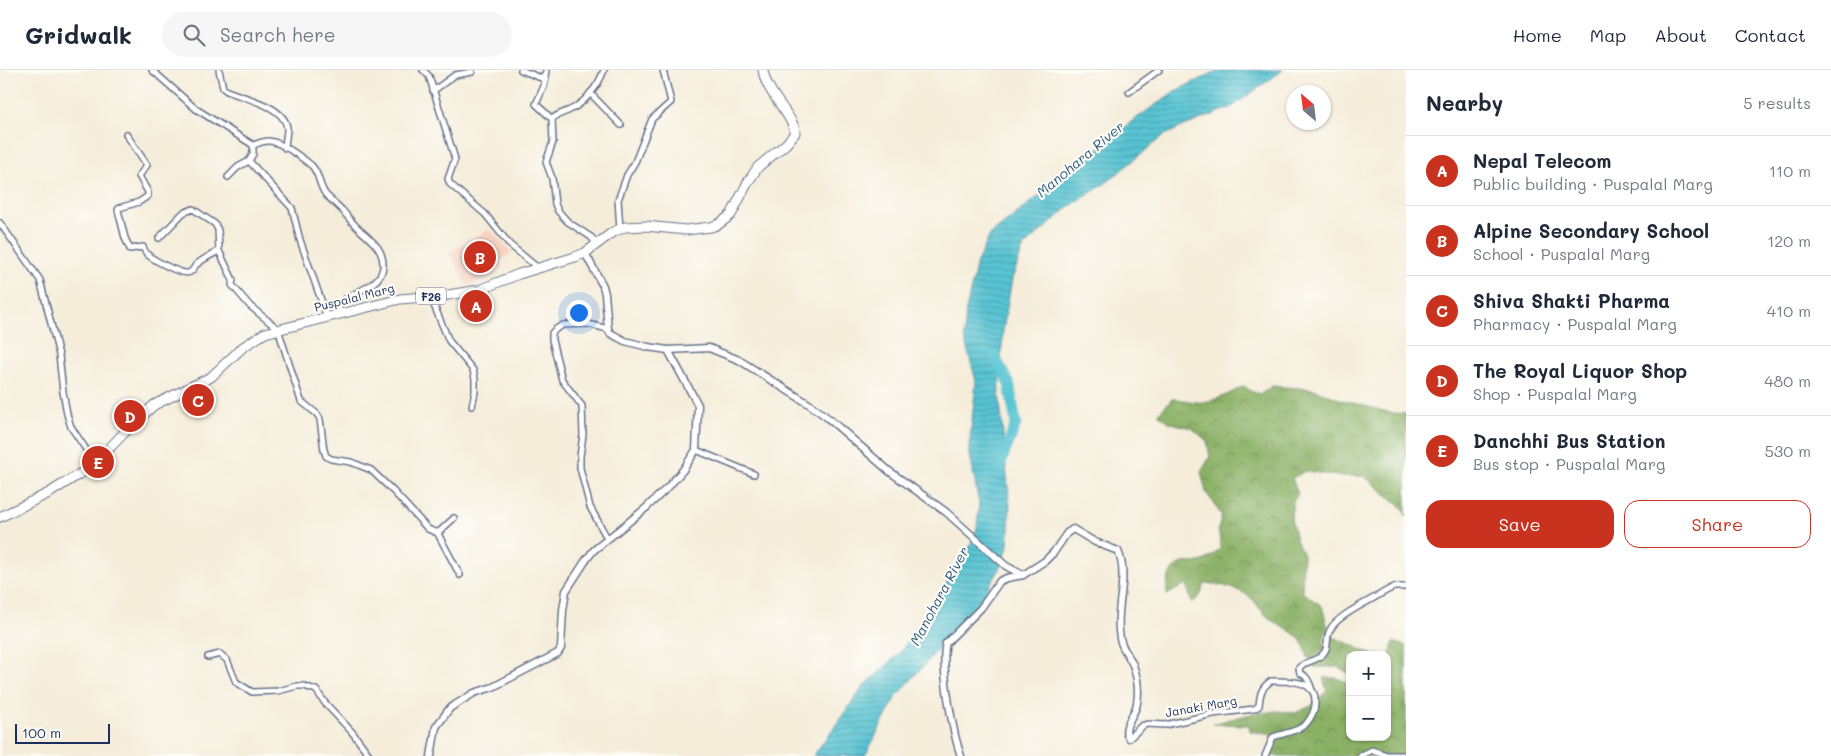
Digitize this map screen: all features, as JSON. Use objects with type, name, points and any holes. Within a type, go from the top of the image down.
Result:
[{"type":"main road","name":"Puspalal Marg","points":[[0,517],[49,492],[95,463],[154,405],[211,377],[252,340],[278,329],[400,299],[478,290],[584,253],[620,229],[636,226],[686,230],[719,224],[731,215],[758,167],[786,144],[795,133],[793,123],[782,110],[768,86],[763,70]]},
{"type":"street","points":[[152,70],[196,109],[253,145],[267,141],[285,148],[313,166],[319,176],[320,186],[326,195],[361,232],[370,238],[379,251],[383,266],[380,276],[370,285],[341,303],[339,308],[340,314]]},
{"type":"street","points":[[219,70],[224,88],[227,91],[274,110],[284,118],[287,128],[285,148]]},
{"type":"street","points":[[423,70],[429,76],[455,159],[449,176],[450,184],[485,214],[510,245],[538,268]]},
{"type":"street","points":[[521,70],[546,80]]},
{"type":"street","points":[[546,70],[546,80],[536,104],[552,119]]},
{"type":"street","points":[[597,244],[558,211],[555,204],[552,178],[546,162],[552,142],[552,119],[556,115],[580,104],[602,76],[604,70]]},
{"type":"street","points":[[620,229],[618,200],[627,175],[635,162],[652,120],[671,102],[663,70]]},
{"type":"street","points":[[1129,92],[1159,70]]},
{"type":"street","points":[[433,91],[455,75],[472,72]]},
{"type":"street","points":[[590,93],[621,125]]},
{"type":"street","points":[[126,134],[147,166],[139,176],[148,192],[148,196],[139,202],[118,210],[125,238],[130,249],[143,247],[147,254],[186,274],[190,273],[196,265],[206,258],[219,251]]},
{"type":"street","points":[[228,177],[238,167],[249,161],[254,154],[253,145]]},
{"type":"street","points":[[249,161],[292,208],[300,240],[327,317]]},
{"type":"street","points":[[159,238],[183,213],[193,209],[215,224],[220,237],[219,251],[233,280],[232,285],[239,296],[278,329],[301,401],[317,414],[320,420],[326,456],[331,459],[351,462],[371,470],[428,529],[437,532],[460,576]]},
{"type":"street","points":[[0,223],[40,280],[59,355],[67,414],[71,427],[95,463]]},
{"type":"street","points":[[584,253],[605,294],[608,330]]},
{"type":"street","points":[[430,296],[449,342],[467,360],[475,374],[475,392],[472,406]]},
{"type":"street","points":[[607,538],[590,507],[580,468],[583,435],[582,406],[562,380],[552,340],[552,333],[563,325],[588,324],[608,330],[625,341],[648,347],[668,350],[709,348],[739,360],[828,418],[889,471],[946,512],[1006,566],[1023,575]]},
{"type":"street","points":[[430,756],[436,728],[450,708],[474,692],[493,687],[558,653],[561,648],[566,591],[586,560],[607,538],[646,508],[669,486],[683,470],[696,450],[698,405],[668,350]]},
{"type":"street","points":[[696,450],[754,474]]},
{"type":"street","points":[[437,532],[454,518]]},
{"type":"street","name":"Janaki Marg","points":[[961,756],[955,737],[948,694],[944,650],[946,643],[981,608],[1000,581],[1023,575],[1045,560],[1054,552],[1067,533],[1073,529],[1095,542],[1118,552],[1122,560],[1122,582],[1118,617],[1119,631],[1121,646],[1133,664],[1137,677],[1137,703],[1126,729],[1126,735],[1129,738],[1147,724],[1165,725],[1206,716],[1254,709],[1259,706],[1260,692],[1271,680],[1297,682],[1311,687]]},
{"type":"street","points":[[1265,756],[1273,737],[1297,729],[1305,724],[1315,710],[1316,696],[1308,679],[1300,673],[1299,668],[1304,663],[1315,661],[1325,653],[1328,645],[1328,635],[1333,625],[1386,591],[1394,587],[1406,587]]},
{"type":"street","points":[[208,657],[220,654],[224,656],[236,682],[252,692],[278,691],[297,686],[316,690],[370,756]]},
{"type":"street","points":[[1360,756],[1372,750],[1387,755],[1406,755]]},
{"type":"shaded area","points":[[490,229],[512,253],[499,262],[501,266],[495,270],[496,274],[468,286],[449,253]]},
{"type":"green space","points":[[1244,386],[1252,392],[1261,394],[1272,386],[1313,389],[1342,400],[1392,413],[1406,414],[1406,516],[1404,509],[1364,476],[1337,476],[1305,471],[1292,478],[1298,494],[1293,501],[1291,518],[1296,540],[1303,554],[1302,592],[1322,606],[1328,628],[1323,640],[1325,646],[1323,651],[1314,659],[1308,658],[1298,637],[1269,618],[1250,597],[1239,591],[1205,583],[1200,596],[1192,603],[1186,584],[1167,595],[1169,576],[1174,568],[1183,563],[1197,563],[1205,560],[1221,547],[1218,529],[1222,516],[1206,492],[1201,472],[1210,457],[1207,441],[1192,428],[1171,423],[1158,414],[1172,399],[1209,401]]},
{"type":"green space","points":[[1331,636],[1365,651],[1346,651],[1346,672],[1338,667],[1304,667],[1323,659],[1330,652]]},
{"type":"green space","points":[[1393,642],[1406,646],[1406,756],[1270,756],[1275,746],[1271,735],[1250,731],[1249,725],[1212,724],[1251,714],[1277,711],[1295,713],[1311,706],[1327,691],[1323,678],[1336,678],[1346,682],[1346,741],[1391,741],[1391,652]]},
{"type":"water","points":[[1219,70],[1283,70],[1232,107],[1163,136],[1106,183],[1070,206],[1024,246],[1012,279],[1003,330],[999,391],[1010,508],[1008,546],[1002,566],[977,605],[896,697],[865,756],[813,756],[864,686],[900,653],[969,549],[977,528],[979,504],[969,449],[976,381],[964,337],[966,310],[977,262],[990,235],[1127,125],[1175,91]]},
{"type":"waterway","name":"Manohara River","points":[[994,355],[1009,383],[1016,424],[1000,465]]},
{"type":"place","name":"Alpine Secondary School","points":[[480,257]]},
{"type":"place","name":"Nepal Telecom","points":[[476,306]]},
{"type":"place","name":"Shiva Shakti Pharma","points":[[198,400]]},
{"type":"place","name":"The Royal Liquor Shop","points":[[130,416]]},
{"type":"place","name":"Danchhi Bus Station","points":[[98,462]]}]
